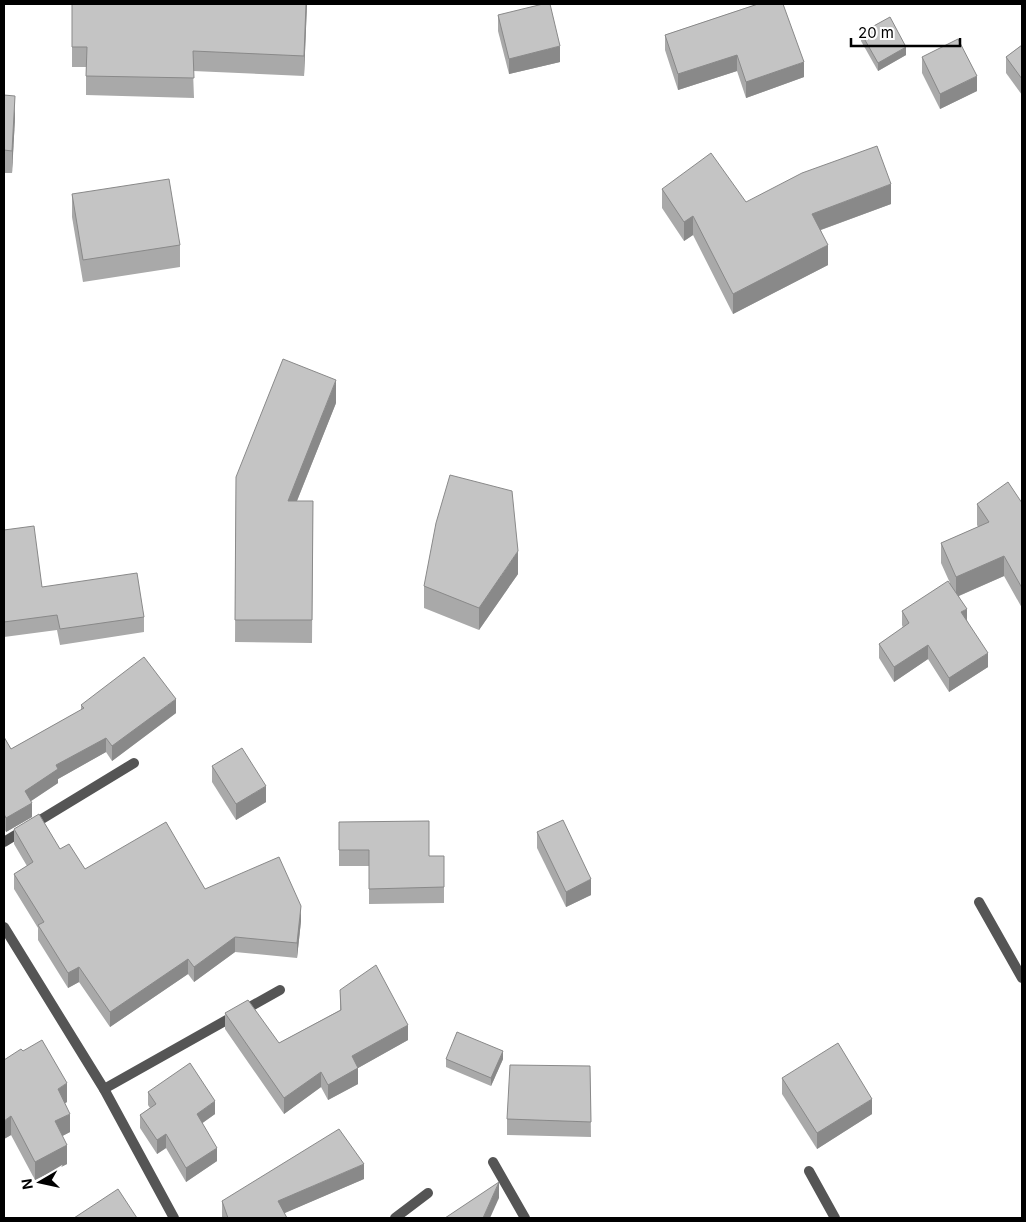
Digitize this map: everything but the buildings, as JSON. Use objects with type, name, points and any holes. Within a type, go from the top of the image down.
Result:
[{"type":"street","points":[[4,842],[134,763]]},
{"type":"street","points":[[979,902],[1022,978]]},
{"type":"street","points":[[4,927],[104,1089],[174,1218]]},
{"type":"street","points":[[104,1089],[280,990]]},
{"type":"street","points":[[493,1162],[525,1218]]},
{"type":"street","points":[[809,1171],[835,1218]]},
{"type":"street","points":[[395,1218],[428,1193]]}]
